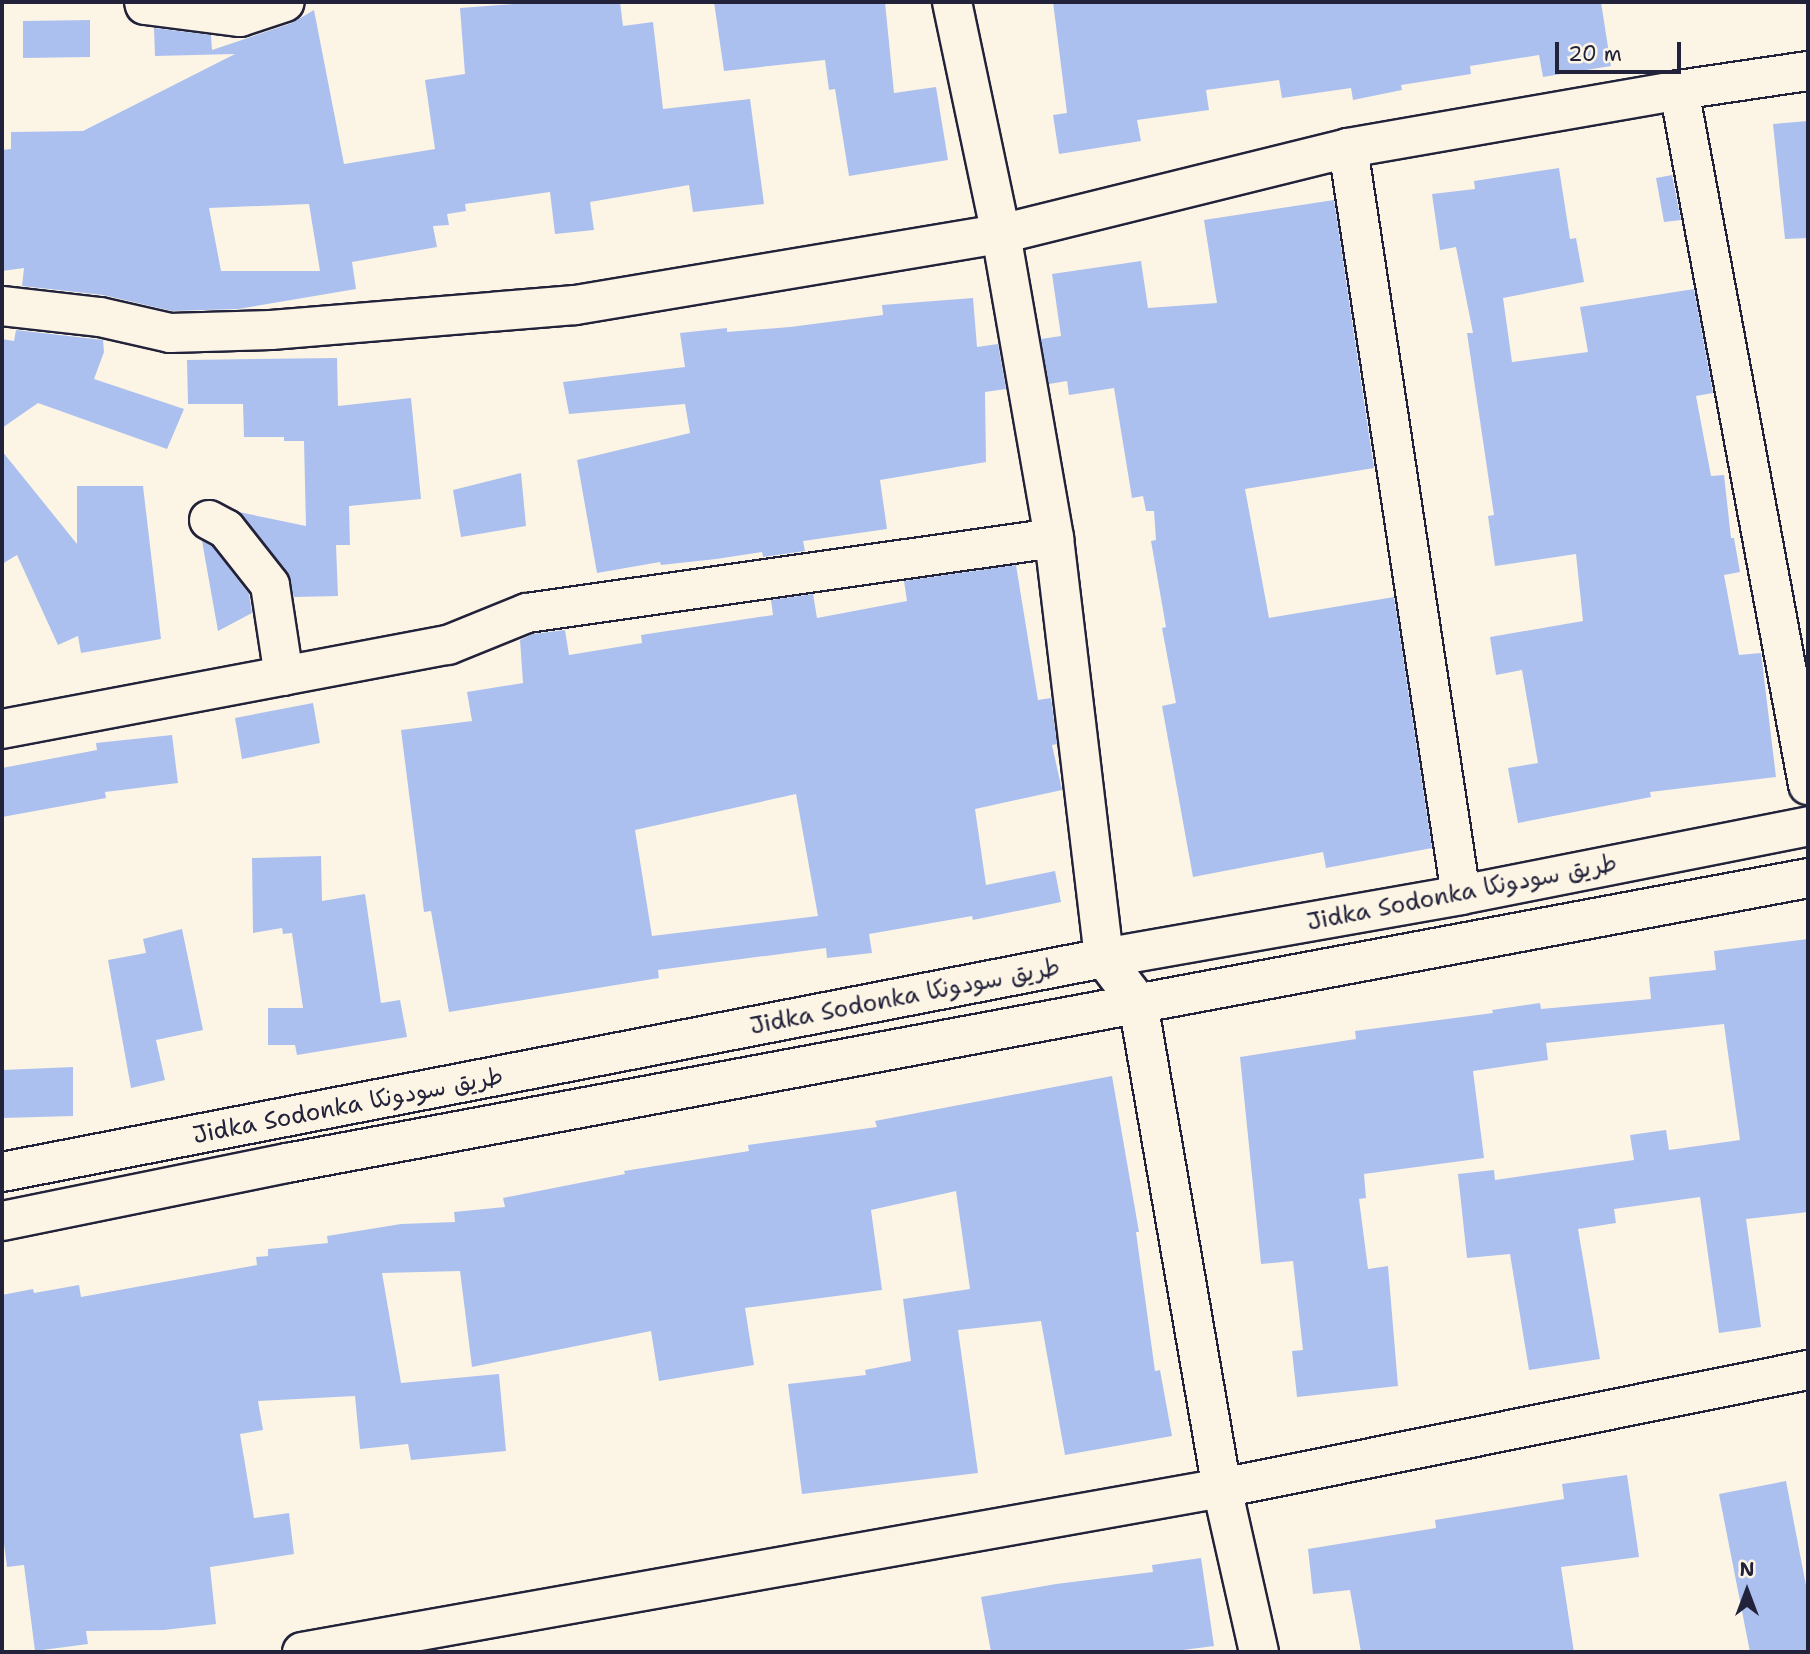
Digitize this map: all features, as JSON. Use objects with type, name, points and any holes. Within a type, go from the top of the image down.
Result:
[{"type":"street","points":[[144,2],[145,5],[240,17],[285,2]]},
{"type":"street","points":[[952,2],[1001,234],[1054,538],[1104,958],[1138,1003],[1222,1488],[1259,1652]]},
{"type":"street","points":[[2,306],[100,317],[170,333],[271,330],[575,305],[1001,234],[1348,148],[1679,90],[1808,71]]},
{"type":"street","points":[[1679,90],[1808,785]]},
{"type":"street","points":[[1348,148],[1461,895]]},
{"type":"street","points":[[209,520],[226,528],[270,585],[284,676]]},
{"type":"street","points":[[2,729],[448,645],[527,613],[1054,538]]},
{"type":"street","name":"Jidka Sodonka طريق سودونكا","points":[[2,1172],[1104,958],[1461,895],[1808,826]]},
{"type":"street","name":"Jidka Sodonka طريق سودونكا","points":[[2,1220],[287,1163],[1808,878]]},
{"type":"street","points":[[280,1119],[287,1163]]},
{"type":"street","points":[[302,1652],[1222,1488],[1808,1370]]},
{"type":"building","points":[[541,2],[620,2],[623,26],[653,22],[663,109],[750,99],[764,204],[693,212],[689,185],[590,202],[594,230],[555,234],[550,192],[465,204],[466,211],[447,214],[449,225],[433,226],[437,247],[352,262],[356,289],[238,309],[172,311],[103,295],[22,286],[24,268],[2,271],[2,150],[11,149],[11,132],[83,131],[235,54],[155,56],[154,28],[211,35],[212,50],[292,23],[314,10],[344,164],[435,149],[425,80],[465,74],[460,8]],"holes":[[[309,204],[320,271],[221,271],[209,208]]]},
{"type":"building","points":[[714,2],[885,2],[894,93],[936,87],[948,160],[849,176],[835,89],[829,90],[825,60],[724,71]]},
{"type":"building","points":[[1053,2],[1601,2],[1611,66],[1543,77],[1539,55],[1470,66],[1471,74],[1401,85],[1402,90],[1353,100],[1351,88],[1282,98],[1279,80],[1206,90],[1209,110],[1137,120],[1141,141],[1059,154],[1053,115],[1067,113]]},
{"type":"building","points":[[90,20],[90,57],[23,58],[23,21]]},
{"type":"building","points":[[1808,121],[1808,238],[1785,239],[1773,124]]},
{"type":"building","points":[[1559,168],[1570,239],[1576,238],[1584,282],[1503,298],[1512,362],[1588,352],[1580,307],[1694,289],[1713,393],[1696,396],[1711,476],[1724,475],[1731,538],[1734,538],[1740,572],[1724,575],[1739,655],[1761,653],[1776,777],[1650,792],[1651,797],[1518,823],[1508,768],[1538,763],[1522,670],[1496,675],[1490,637],[1583,621],[1576,554],[1495,566],[1488,516],[1494,515],[1467,333],[1473,333],[1456,247],[1440,250],[1432,194],[1475,189],[1474,181]]},
{"type":"building","points":[[1672,175],[1681,220],[1664,222],[1656,178]]},
{"type":"building","points":[[1334,200],[1374,468],[1245,489],[1269,618],[1394,597],[1432,848],[1326,868],[1323,852],[1193,877],[1162,706],[1176,703],[1162,628],[1166,627],[1151,541],[1156,540],[1154,511],[1146,511],[1143,496],[1132,498],[1114,388],[1069,395],[1067,381],[1049,384],[1041,339],[1061,336],[1052,274],[1141,261],[1148,308],[1217,303],[1204,220]]},
{"type":"building","points":[[973,298],[977,347],[998,344],[1006,389],[985,392],[986,462],[880,480],[887,529],[803,541],[805,551],[763,557],[762,552],[661,565],[660,562],[597,573],[577,460],[690,433],[685,404],[569,414],[563,382],[685,367],[680,333],[727,328],[727,332],[790,327],[883,315],[882,305]]},
{"type":"building","points":[[16,330],[103,340],[104,352],[94,379],[184,409],[167,449],[38,403],[2,428],[2,339],[14,341]]},
{"type":"building","points":[[337,358],[338,406],[411,398],[421,499],[349,506],[350,545],[336,545],[338,596],[294,597],[287,571],[239,512],[306,526],[304,441],[284,441],[284,437],[244,437],[243,404],[188,404],[187,360]]},
{"type":"building","points":[[2,451],[77,544],[77,486],[143,486],[161,639],[81,653],[78,636],[58,645],[17,555],[2,564]]},
{"type":"building","points":[[521,473],[526,526],[461,537],[453,490]]},
{"type":"building","points":[[202,541],[212,546],[249,594],[252,613],[218,631]]},
{"type":"building","points":[[1016,565],[1038,700],[1051,698],[1057,744],[1052,745],[1062,790],[975,809],[986,885],[1055,871],[1061,902],[973,920],[972,916],[869,934],[872,953],[827,958],[826,948],[658,970],[659,978],[449,1012],[431,911],[424,912],[401,730],[472,721],[467,692],[523,683],[520,640],[533,634],[565,630],[569,655],[642,643],[641,635],[773,615],[771,600],[813,594],[817,618],[907,601],[904,581]],"holes":[[[796,794],[818,916],[652,936],[635,830]]]},
{"type":"building","points":[[313,703],[320,743],[242,759],[235,718]]},
{"type":"building","points":[[172,735],[178,783],[105,792],[106,798],[2,817],[2,768],[97,750],[96,743]]},
{"type":"building","points":[[321,856],[322,901],[365,894],[381,1003],[400,1000],[407,1037],[297,1055],[295,1045],[268,1045],[268,1008],[303,1008],[292,933],[283,934],[282,928],[253,933],[252,858]]},
{"type":"building","points":[[182,929],[203,1030],[156,1040],[165,1080],[131,1088],[108,960],[146,953],[143,939]]},
{"type":"building","points":[[1808,939],[1808,1212],[1746,1219],[1761,1327],[1719,1333],[1700,1197],[1614,1209],[1616,1223],[1578,1229],[1600,1359],[1529,1370],[1510,1254],[1467,1258],[1458,1174],[1494,1170],[1495,1180],[1634,1160],[1630,1135],[1666,1130],[1669,1150],[1740,1140],[1724,1024],[1546,1043],[1548,1060],[1473,1071],[1484,1158],[1364,1174],[1366,1198],[1359,1199],[1368,1269],[1388,1266],[1398,1386],[1297,1397],[1292,1351],[1303,1350],[1293,1261],[1261,1264],[1240,1057],[1356,1039],[1355,1031],[1493,1013],[1492,1010],[1540,1003],[1541,1009],[1651,999],[1649,977],[1716,970],[1714,951]]},
{"type":"building","points":[[73,1067],[73,1116],[2,1118],[2,1070]]},
{"type":"building","points":[[1112,1076],[1139,1232],[1136,1232],[1155,1371],[1160,1370],[1172,1436],[1065,1455],[1041,1321],[958,1330],[978,1473],[802,1494],[788,1384],[866,1375],[865,1370],[911,1361],[903,1299],[970,1289],[956,1191],[871,1210],[882,1290],[745,1308],[754,1365],[659,1381],[651,1331],[472,1367],[460,1271],[382,1273],[401,1383],[499,1374],[506,1451],[411,1460],[408,1444],[360,1449],[355,1396],[258,1401],[263,1430],[240,1434],[254,1518],[289,1513],[294,1554],[210,1567],[216,1624],[164,1630],[86,1631],[88,1644],[35,1651],[24,1565],[7,1567],[2,1528],[2,1295],[33,1289],[34,1293],[79,1285],[81,1297],[257,1265],[256,1257],[268,1256],[268,1249],[328,1243],[327,1236],[401,1224],[455,1222],[454,1212],[505,1207],[503,1198],[625,1174],[624,1171],[749,1151],[748,1145],[877,1127],[875,1121]]},
{"type":"building","points":[[1627,1475],[1639,1557],[1561,1567],[1574,1652],[1361,1652],[1350,1590],[1313,1594],[1308,1549],[1436,1528],[1435,1520],[1564,1499],[1562,1484]]},
{"type":"building","points":[[1786,1481],[1808,1596],[1808,1650],[1750,1652],[1719,1494]]},
{"type":"building","points":[[1201,1558],[1214,1646],[1168,1652],[991,1652],[981,1597],[1153,1572],[1152,1565]]}]
